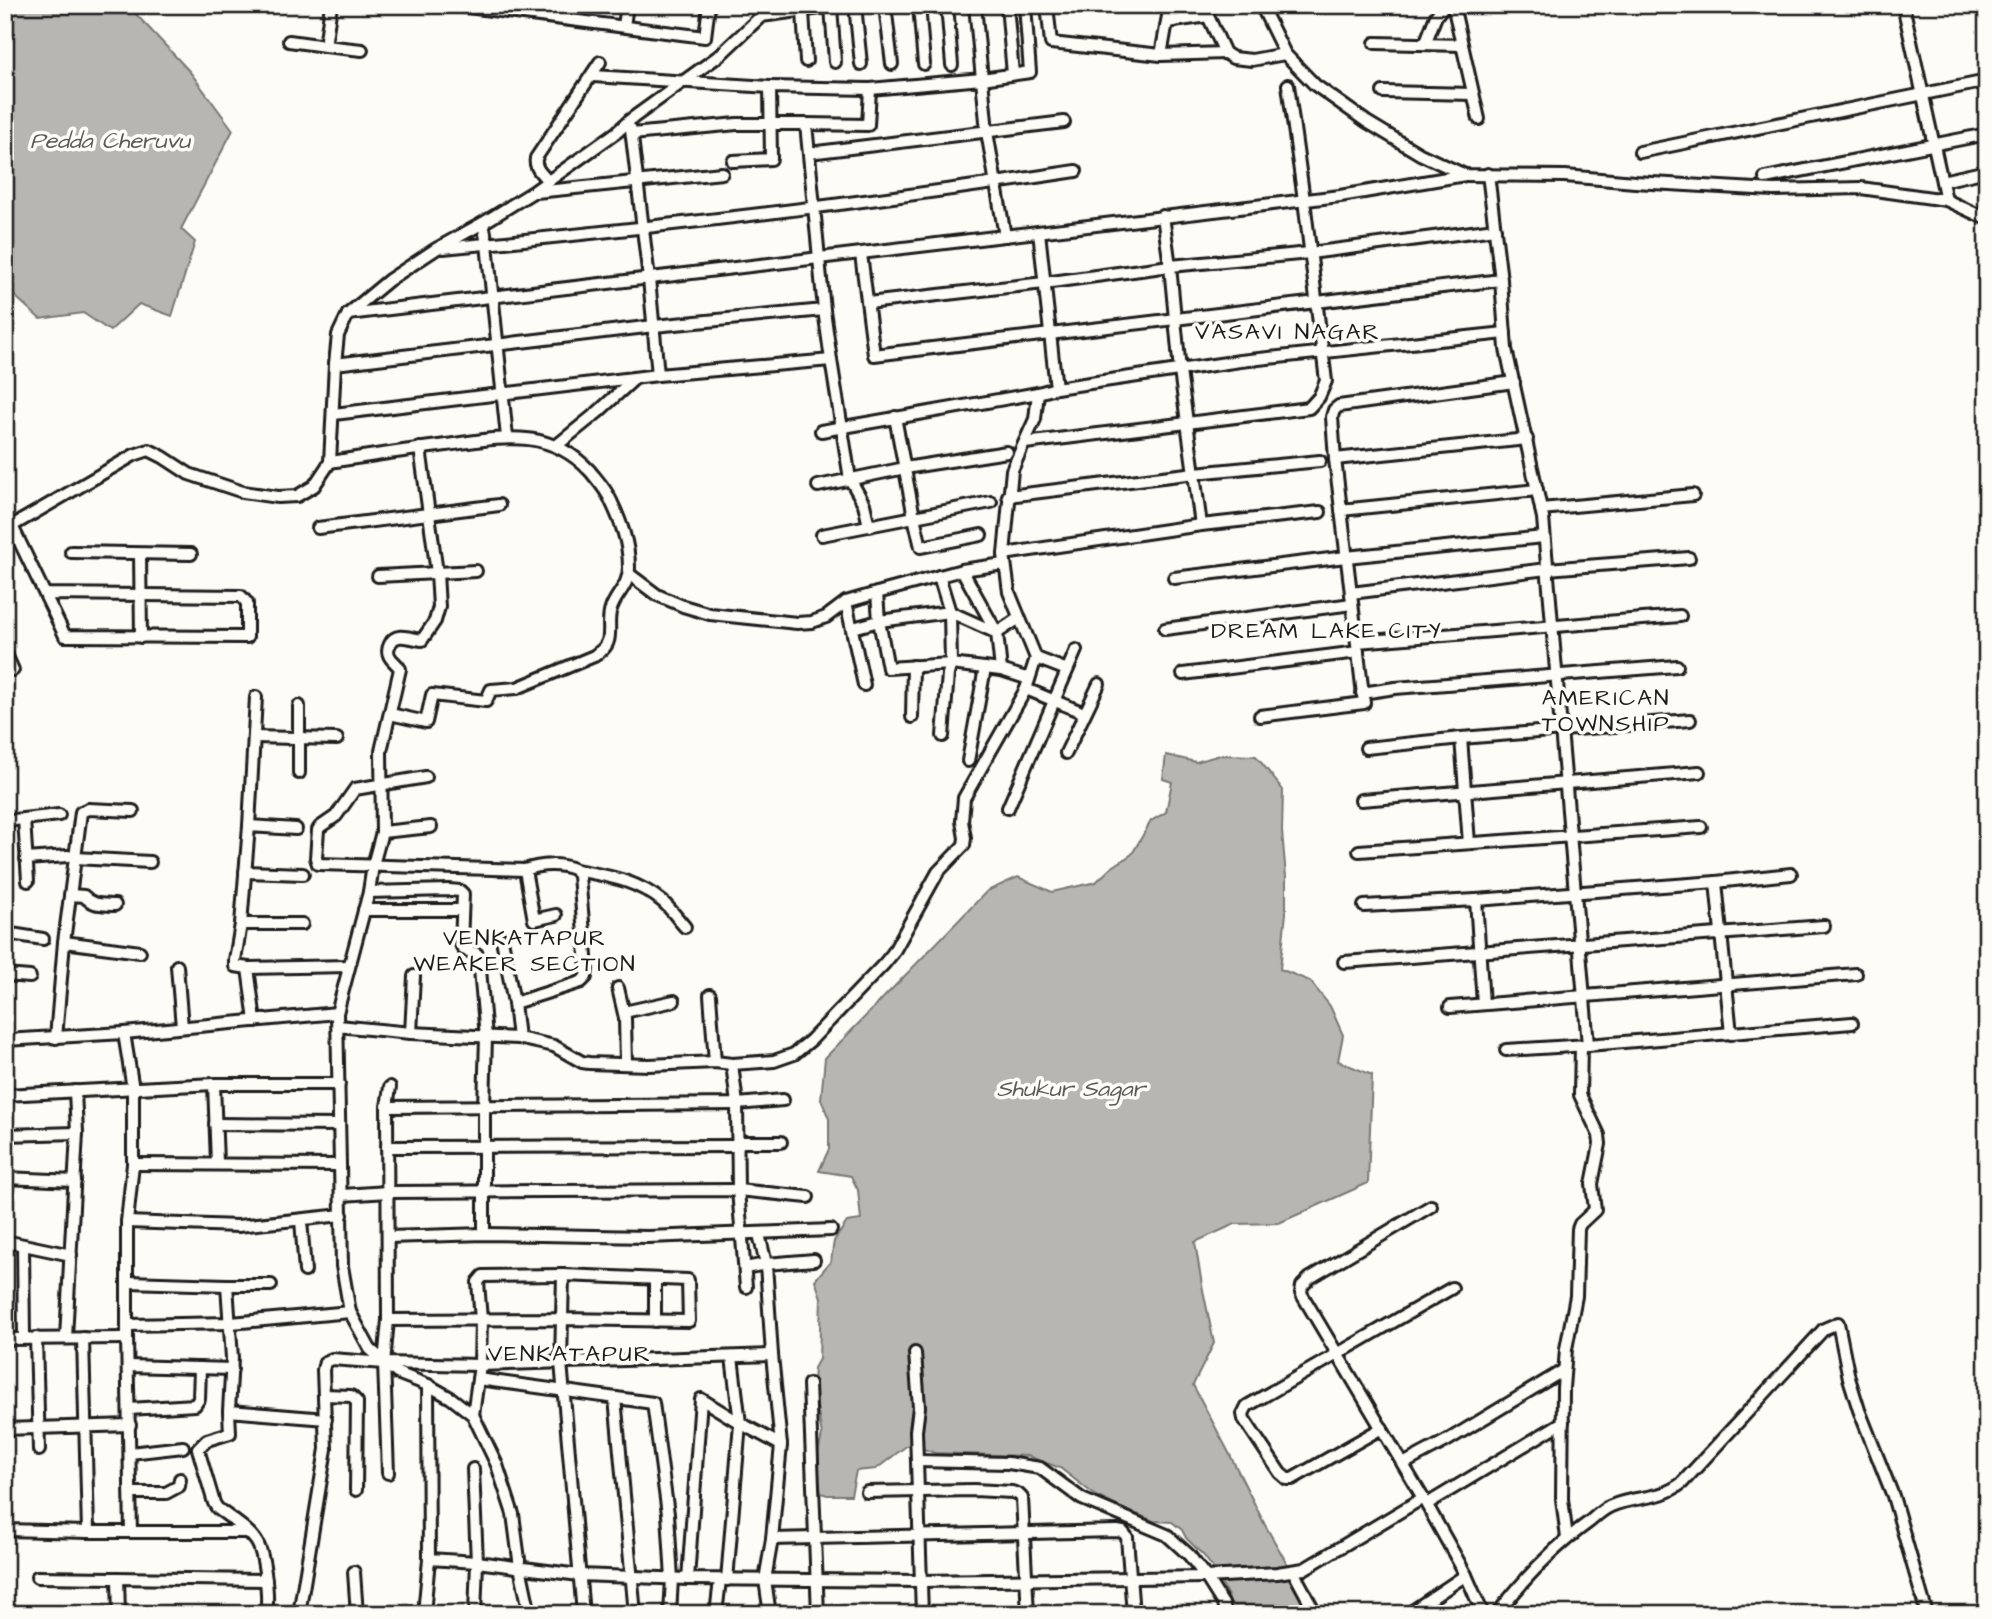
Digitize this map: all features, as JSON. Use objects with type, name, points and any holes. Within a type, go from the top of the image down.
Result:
[{"type":"street","points":[[326,46],[331,5]]},
{"type":"street","points":[[452,5],[493,8],[705,37],[720,55]]},
{"type":"street","points":[[624,26],[627,5]]},
{"type":"street","points":[[705,37],[709,5]]},
{"type":"street","points":[[45,594],[242,596],[247,603],[247,637],[65,636],[9,528],[134,455],[149,450],[189,474],[243,492],[278,497],[297,496],[314,486],[330,462],[338,335],[348,314],[389,280],[436,248],[533,192],[617,132],[720,55],[773,5]]},
{"type":"street","points":[[761,16],[844,5]]},
{"type":"street","points":[[855,5],[861,64]]},
{"type":"street","points":[[885,5],[892,64]]},
{"type":"street","points":[[919,5],[923,64]]},
{"type":"street","points":[[947,5],[952,65]]},
{"type":"street","points":[[975,5],[987,132],[1005,236]]},
{"type":"street","points":[[1007,5],[1013,74]]},
{"type":"street","points":[[593,76],[681,83],[870,89],[1030,72],[1025,5]]},
{"type":"street","points":[[1047,5],[1051,43],[1161,55],[1225,53],[1233,58],[1252,60],[1285,54]]},
{"type":"street","points":[[1161,55],[1170,5]]},
{"type":"street","points":[[1261,5],[1285,54],[1309,79],[1367,122],[1420,155],[1465,175]]},
{"type":"street","points":[[1425,44],[1436,16],[1444,5]]},
{"type":"street","points":[[1453,5],[1479,119]]},
{"type":"street","points":[[1903,5],[1946,200]]},
{"type":"street","points":[[831,7],[835,62]]},
{"type":"street","points":[[803,11],[806,61]]},
{"type":"street","points":[[1167,22],[1208,11],[1225,53]]},
{"type":"street","points":[[289,41],[362,50]]},
{"type":"street","points":[[1375,43],[1461,45]]},
{"type":"street","points":[[548,181],[537,168],[536,158],[600,62]]},
{"type":"street","points":[[1025,443],[1309,408],[1319,397],[1326,381],[1304,200],[1286,86],[1309,79]]},
{"type":"street","points":[[1640,152],[1987,81]]},
{"type":"street","points":[[733,161],[771,159],[770,87]]},
{"type":"street","points":[[632,134],[737,124],[869,124],[870,89]]},
{"type":"street","points":[[1383,92],[1473,94]]},
{"type":"street","points":[[630,120],[658,375]]},
{"type":"street","points":[[809,153],[1064,122]]},
{"type":"street","points":[[806,124],[831,360],[850,479],[864,504],[869,526]]},
{"type":"street","points":[[1765,178],[1987,134]]},
{"type":"street","points":[[436,248],[643,228],[1076,171]]},
{"type":"street","points":[[1942,181],[1987,172]]},
{"type":"street","points":[[533,192],[722,173]]},
{"type":"street","points":[[1488,174],[1501,280],[1504,333],[1541,509],[1544,537],[1584,996],[1585,1045],[1580,1095],[1595,1124],[1601,1144],[1592,1184],[1595,1210],[1578,1229],[1576,1296],[1564,1370],[1562,1499],[1567,1538]]},
{"type":"street","points":[[348,314],[1304,200],[1465,175],[1565,176],[1773,190],[1861,188],[1946,200],[1987,219]]},
{"type":"street","points":[[1163,216],[1202,525]]},
{"type":"street","points":[[483,223],[507,437]]},
{"type":"street","points":[[869,303],[1170,266],[1310,253],[1495,229]]},
{"type":"street","points":[[1039,232],[1056,388]]},
{"type":"street","points":[[861,254],[874,355],[1501,280]]},
{"type":"street","points":[[335,364],[496,343],[824,310]]},
{"type":"street","points":[[821,432],[1056,388],[1240,362],[1504,333]]},
{"type":"street","points":[[334,414],[658,375],[831,360]]},
{"type":"street","points":[[556,446],[635,378]]},
{"type":"street","points":[[1260,716],[1364,703],[1335,459],[1332,417],[1334,410],[1339,406],[1514,383]]},
{"type":"street","points":[[338,1026],[411,1033],[518,1038],[554,1046],[583,1062],[625,1064],[774,1061],[794,1054],[811,1041],[893,953],[938,872],[964,845],[964,798],[1027,684],[1036,658],[1009,592],[1004,559],[1012,470],[1035,419],[1038,393]]},
{"type":"street","points":[[895,417],[922,547],[981,535]]},
{"type":"street","points":[[330,462],[507,437],[556,446],[576,457],[606,489],[628,543],[629,574],[609,613],[608,642],[603,650],[517,688],[491,690],[486,701],[432,695],[426,722],[390,715]]},
{"type":"street","points":[[1335,459],[1527,439]]},
{"type":"street","points":[[420,448],[439,607],[435,621],[425,638],[422,640],[399,636],[394,638],[387,653],[400,669],[381,751],[382,832],[337,1013],[342,1266],[350,1312],[370,1349],[397,1373],[428,1385],[451,1398],[472,1415],[497,1465],[513,1514],[530,1614]]},
{"type":"street","points":[[818,485],[1007,452]]},
{"type":"street","points":[[1008,496],[1320,461]]},
{"type":"street","points":[[1341,510],[1537,490]]},
{"type":"street","points":[[1541,509],[1693,495]]},
{"type":"street","points":[[822,535],[991,502]]},
{"type":"street","points":[[318,528],[499,505]]},
{"type":"street","points":[[629,574],[657,595],[710,614],[797,623],[812,622],[846,603],[1004,559],[1202,525],[1320,512]]},
{"type":"street","points":[[1174,578],[1544,537]]},
{"type":"street","points":[[71,552],[191,554]]},
{"type":"street","points":[[140,554],[141,636]]},
{"type":"street","points":[[1165,629],[1547,569],[1689,558]]},
{"type":"street","points":[[962,570],[997,633],[1001,670]]},
{"type":"street","points":[[378,576],[476,571]]},
{"type":"street","points":[[939,576],[950,612],[951,664],[943,736]]},
{"type":"street","points":[[877,593],[888,668],[951,664],[1001,670],[1055,701],[1084,713]]},
{"type":"street","points":[[846,603],[864,685]]},
{"type":"street","points":[[853,628],[879,621],[950,612],[997,633]]},
{"type":"street","points":[[1183,674],[1357,647],[1552,625],[1680,616]]},
{"type":"street","points":[[997,633],[1019,618]]},
{"type":"street","points":[[1008,807],[1076,650]]},
{"type":"street","points":[[5,652],[13,670]]},
{"type":"street","points":[[1036,658],[1067,670]]},
{"type":"street","points":[[912,717],[913,666]]},
{"type":"street","points":[[1362,693],[1395,688],[1677,666]]},
{"type":"street","points":[[968,761],[985,668]]},
{"type":"street","points":[[1066,754],[1098,684]]},
{"type":"street","points":[[256,697],[249,826],[235,966],[349,967]]},
{"type":"street","points":[[299,706],[299,773]]},
{"type":"street","points":[[1366,748],[1561,729],[1690,720]]},
{"type":"street","points":[[254,737],[337,739]]},
{"type":"street","points":[[1461,738],[1469,843]]},
{"type":"street","points":[[1361,800],[1699,772]]},
{"type":"street","points":[[426,777],[355,789],[336,816],[320,827],[316,858],[318,864],[525,870],[548,865],[571,867],[618,877],[641,886],[665,903],[685,928]]},
{"type":"street","points":[[56,1038],[70,895],[71,857],[81,812],[88,809],[133,811]]},
{"type":"street","points":[[5,821],[60,815]]},
{"type":"street","points":[[24,819],[28,881]]},
{"type":"street","points":[[249,826],[296,829]]},
{"type":"street","points":[[382,832],[430,827]]},
{"type":"street","points":[[1359,851],[1701,827]]},
{"type":"street","points":[[26,859],[71,857],[150,862]]},
{"type":"street","points":[[449,867],[449,890]]},
{"type":"street","points":[[525,870],[534,920],[556,915]]},
{"type":"street","points":[[514,1003],[581,982],[586,976],[579,876],[576,870]]},
{"type":"street","points":[[245,872],[303,874]]},
{"type":"street","points":[[1364,906],[1716,882],[1791,874]]},
{"type":"street","points":[[1716,882],[1731,1034]]},
{"type":"street","points":[[369,892],[462,892],[461,944],[479,958],[486,1037],[484,1234]]},
{"type":"street","points":[[70,895],[84,896],[89,902],[96,904],[115,905]]},
{"type":"street","points":[[1475,900],[1483,1004]]},
{"type":"street","points":[[364,910],[462,910]]},
{"type":"street","points":[[241,924],[302,924]]},
{"type":"street","points":[[1344,962],[1824,926]]},
{"type":"street","points":[[5,933],[43,939]]},
{"type":"street","points":[[502,939],[518,1038]]},
{"type":"street","points":[[64,942],[140,952]]},
{"type":"street","points":[[177,966],[183,1027]]},
{"type":"street","points":[[248,968],[255,1021]]},
{"type":"street","points":[[1450,1007],[1856,974]]},
{"type":"street","points":[[5,975],[30,977]]},
{"type":"street","points":[[411,1033],[414,976]]},
{"type":"street","points":[[618,988],[624,1012],[625,1064]]},
{"type":"street","points":[[710,995],[715,1062]]},
{"type":"street","points":[[624,1012],[674,1001]]},
{"type":"street","points":[[5,1040],[124,1033],[337,1013]]},
{"type":"street","points":[[1506,1050],[1852,1023]]},
{"type":"street","points":[[124,1033],[133,1089],[133,1164],[127,1222],[131,1532]]},
{"type":"street","points":[[732,1063],[737,1104],[738,1190],[746,1287]]},
{"type":"street","points":[[5,1095],[214,1084],[339,1084]]},
{"type":"street","points":[[214,1084],[217,1163]]},
{"type":"street","points":[[388,1473],[384,1363],[388,1320],[387,1107],[390,1087]]},
{"type":"street","points":[[66,1338],[77,1133],[75,1091]]},
{"type":"street","points":[[387,1107],[737,1104],[783,1100]]},
{"type":"street","points":[[215,1124],[339,1125]]},
{"type":"street","points":[[5,1135],[77,1133]]},
{"type":"street","points":[[387,1147],[782,1142]]},
{"type":"street","points":[[133,1164],[340,1165]]},
{"type":"street","points":[[5,1178],[75,1181]]},
{"type":"street","points":[[342,1195],[388,1192],[738,1190],[808,1197]]},
{"type":"street","points":[[1431,1206],[1310,1278],[1301,1286],[1301,1293],[1425,1501],[1466,1575],[1483,1614]]},
{"type":"street","points":[[127,1222],[239,1226],[342,1215]]},
{"type":"street","points":[[301,1220],[305,1271]]},
{"type":"street","points":[[388,1237],[484,1234],[648,1237],[831,1230]]},
{"type":"street","points":[[759,1234],[766,1264],[781,1445],[772,1539],[765,1580],[770,1614]]},
{"type":"street","points":[[5,1241],[71,1255]]},
{"type":"street","points":[[23,1245],[24,1339]]},
{"type":"street","points":[[745,1268],[814,1260]]},
{"type":"street","points":[[388,1320],[481,1320],[563,1320],[689,1321],[688,1280],[564,1275],[483,1276],[478,1282],[481,1320],[480,1365],[472,1415]]},
{"type":"street","points":[[564,1275],[561,1362],[583,1614]]},
{"type":"street","points":[[655,1279],[655,1321]]},
{"type":"street","points":[[128,1282],[271,1285]]},
{"type":"street","points":[[227,1285],[232,1369],[230,1433],[207,1440],[198,1450],[217,1508],[248,1532],[261,1552],[268,1604],[266,1614]]},
{"type":"street","points":[[1382,1428],[1292,1479],[1287,1479],[1280,1473],[1243,1414],[1247,1406],[1452,1288]]},
{"type":"street","points":[[128,1325],[231,1323],[350,1312]]},
{"type":"street","points":[[1497,1614],[1567,1538],[1609,1507],[1659,1496],[1682,1483],[1824,1329],[1838,1323],[1849,1378],[1893,1496],[1927,1614]]},
{"type":"street","points":[[36,1338],[38,1450]]},
{"type":"street","points":[[83,1338],[88,1532]]},
{"type":"street","points":[[5,1339],[127,1338]]},
{"type":"street","points":[[915,1353],[919,1406],[916,1431],[922,1614]]},
{"type":"street","points":[[299,1614],[326,1449],[325,1362],[332,1359],[480,1365],[772,1355]]},
{"type":"street","points":[[716,1614],[723,1580],[740,1423],[732,1357]]},
{"type":"street","points":[[128,1366],[232,1369]]},
{"type":"street","points":[[129,1409],[195,1405],[199,1399],[200,1368]]},
{"type":"street","points":[[1403,1464],[1564,1370]]},
{"type":"street","points":[[478,1379],[650,1402],[655,1406],[672,1579],[670,1614]]},
{"type":"street","points":[[809,1384],[818,1614]]},
{"type":"street","points":[[425,1614],[429,1559],[428,1385]]},
{"type":"street","points":[[324,1395],[351,1396],[357,1402],[356,1490]]},
{"type":"street","points":[[615,1398],[635,1614]]},
{"type":"street","points":[[688,1579],[701,1399],[781,1445]]},
{"type":"street","points":[[229,1411],[326,1419]]},
{"type":"street","points":[[429,1559],[477,1562],[579,1575],[723,1580],[921,1581],[1206,1577],[1293,1571],[1304,1569],[1563,1422]]},
{"type":"street","points":[[5,1429],[130,1425]]},
{"type":"street","points":[[130,1453],[183,1447]]},
{"type":"street","points":[[917,1455],[1040,1468],[1082,1499],[1167,1535],[1189,1555],[1206,1577],[1223,1604],[1226,1614]]},
{"type":"street","points":[[473,1469],[477,1562],[475,1614]]},
{"type":"street","points":[[131,1493],[166,1493],[179,1486],[180,1479]]},
{"type":"street","points":[[867,1492],[974,1490],[1018,1494],[1022,1499],[1028,1614]]},
{"type":"street","points":[[5,1530],[248,1532]]},
{"type":"street","points":[[772,1539],[1123,1532],[1126,1537],[1133,1614]]},
{"type":"street","points":[[1293,1571],[1316,1614]]},
{"type":"street","points":[[354,1572],[357,1614]]},
{"type":"street","points":[[1408,1614],[1466,1575]]},
{"type":"street","points":[[37,1577],[266,1580]]},
{"type":"street","points":[[118,1578],[119,1614]]},
{"type":"water","name":"Pedda Cheruvu","points":[[5,5],[134,5],[134,12],[190,72],[233,130],[181,229],[195,242],[172,316],[139,304],[110,331],[83,313],[40,319],[5,287]]},
{"type":"water","name":"Shukur Sagar","points":[[1166,755],[1196,762],[1220,755],[1256,756],[1283,790],[1286,913],[1280,969],[1310,981],[1330,1006],[1343,1035],[1338,1061],[1372,1075],[1368,1183],[1279,1223],[1235,1224],[1195,1242],[1214,1343],[1193,1385],[1265,1525],[1316,1614],[1233,1614],[1228,1596],[1212,1567],[1182,1530],[1172,1522],[1154,1521],[1119,1507],[1096,1496],[1060,1468],[1028,1456],[935,1453],[909,1444],[876,1469],[856,1471],[851,1495],[821,1493],[816,1462],[822,1435],[813,1382],[814,1368],[819,1359],[821,1298],[815,1280],[831,1261],[834,1241],[847,1222],[861,1220],[858,1190],[851,1176],[819,1171],[829,1149],[829,1119],[821,1099],[825,1058],[987,891],[1018,877],[1052,892],[1096,882],[1132,854],[1151,821],[1166,812],[1172,782],[1163,779]]},
{"type":"district","name":"VASAVI NAGAR","points":[[1288,332]]},
{"type":"district","name":"DREAM LAKE CITY","points":[[1327,631]]},
{"type":"district","name":"AMERICAN TOWNSHIP","points":[[1606,711]]},
{"type":"district","name":"VENKATAPUR WEAKER SECTION","points":[[525,951]]},
{"type":"district","name":"VENKATAPUR","points":[[570,1354]]}]
